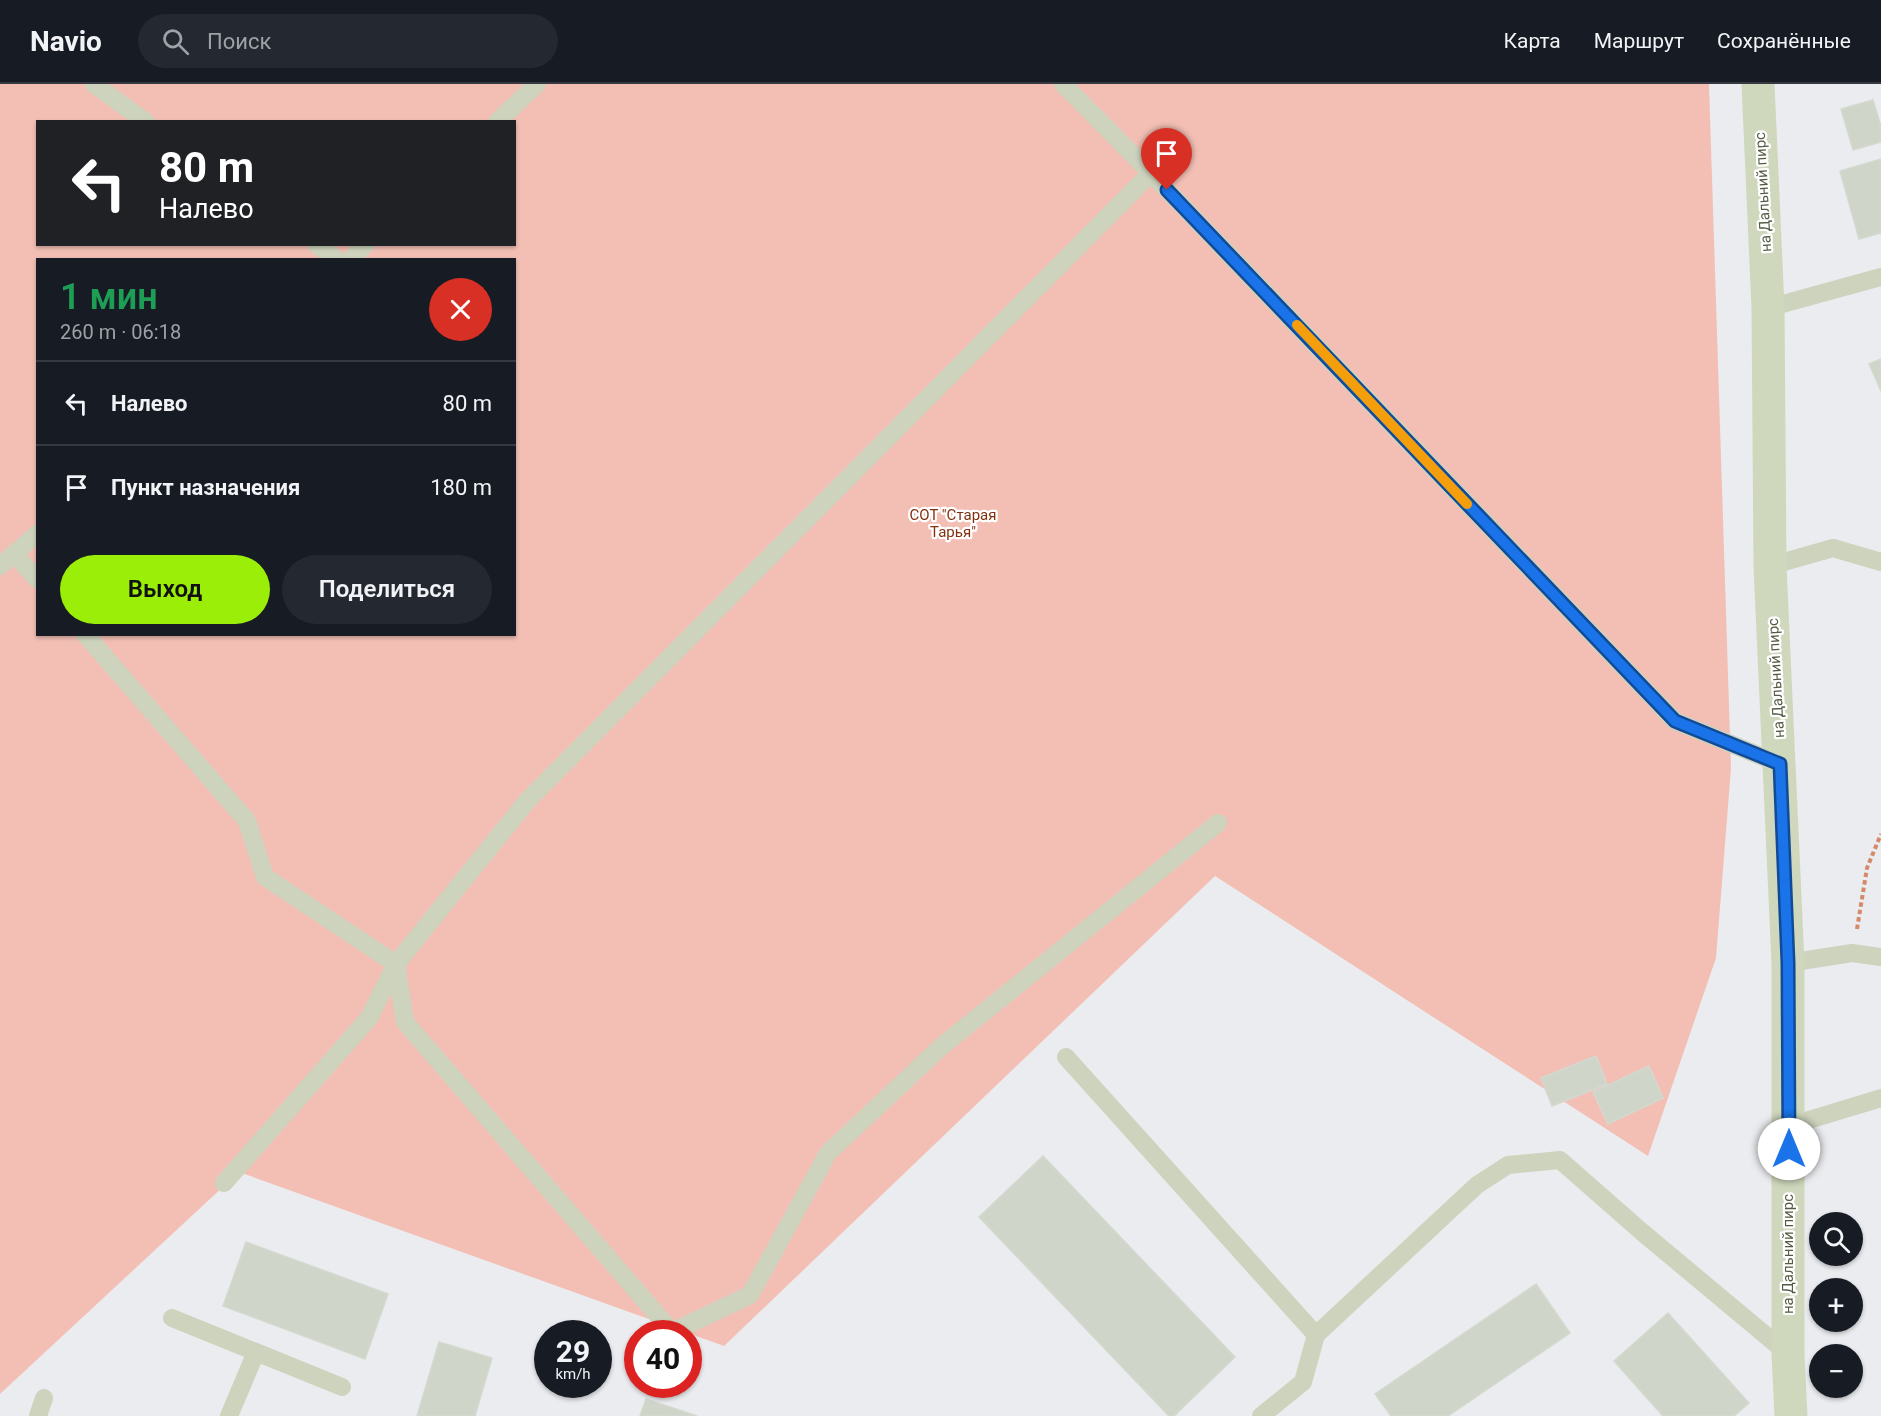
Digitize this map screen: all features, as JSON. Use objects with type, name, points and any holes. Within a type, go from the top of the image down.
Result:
[{"type":"street","name":"на Дальний пирс","points":[[1758,84],[1768,308],[1770,566],[1788,963],[1788,1354],[1791,1416]]},
{"type":"lane","points":[[94,84],[143,120]]},
{"type":"lane","points":[[499,120],[537,84]]},
{"type":"lane","points":[[1063,84],[1675,721],[1780,764]]},
{"type":"lane","points":[[224,1183],[369,1018],[396,964],[527,801],[1151,173]]},
{"type":"lane","points":[[319,246],[334,258]]},
{"type":"lane","points":[[352,258],[364,246]]},
{"type":"lane","points":[[1768,308],[1881,277]]},
{"type":"lane","points":[[0,567],[36,535]]},
{"type":"lane","points":[[1770,566],[1833,548],[1881,562]]},
{"type":"lane","points":[[14,554],[36,578]]},
{"type":"lane","points":[[87,636],[247,821],[265,877],[396,964],[405,1022],[672,1332],[750,1295],[828,1153],[942,1046],[1218,823]]},
{"type":"lane","points":[[1788,963],[1852,953],[1881,957]]},
{"type":"lane","points":[[1066,1057],[1316,1335]]},
{"type":"lane","points":[[1789,1126],[1881,1098]]},
{"type":"lane","points":[[1261,1416],[1302,1382],[1316,1335],[1477,1185],[1508,1165],[1560,1160],[1788,1354]]},
{"type":"lane","points":[[172,1318],[342,1387]]},
{"type":"lane","points":[[229,1416],[256,1352]]},
{"type":"lane","points":[[38,1416],[44,1398]]},
{"type":"path","points":[[1852,953],[1867,868],[1881,834]]},
{"type":"green space","name":"СОТ \"Старая Тарья\"","points":[[0,84],[1709,84],[1731,768],[1716,958],[1648,1156],[1215,876],[724,1346],[702,1338],[702,1320],[652,1320],[239,1172],[0,1394]]},
{"type":"building","points":[[1873,100],[1881,126],[1881,142],[1853,150],[1841,109]]},
{"type":"building","points":[[1881,159],[1881,233],[1859,239],[1840,171]]},
{"type":"building","points":[[1881,359],[1881,391],[1869,364]]},
{"type":"building","points":[[1596,1056],[1607,1084],[1552,1106],[1541,1078]]},
{"type":"building","points":[[1649,1066],[1663,1098],[1608,1124],[1593,1092]]},
{"type":"building","points":[[1043,1156],[1235,1357],[1174,1416],[1169,1416],[979,1217]]},
{"type":"building","points":[[246,1242],[388,1294],[365,1359],[223,1306]]},
{"type":"building","points":[[1536,1284],[1570,1333],[1448,1416],[1391,1416],[1375,1394]]},
{"type":"building","points":[[1668,1313],[1749,1403],[1734,1416],[1663,1416],[1614,1361]]},
{"type":"building","points":[[439,1342],[492,1358],[475,1416],[417,1416]]},
{"type":"building","points":[[646,1399],[697,1416],[640,1416]]},
{"type":"slow traffic","points":[[1297,325],[1467,504]]},
{"type":"route","points":[[1167,190],[1675,721],[1780,764],[1788,963],[1789,1149]]}]
